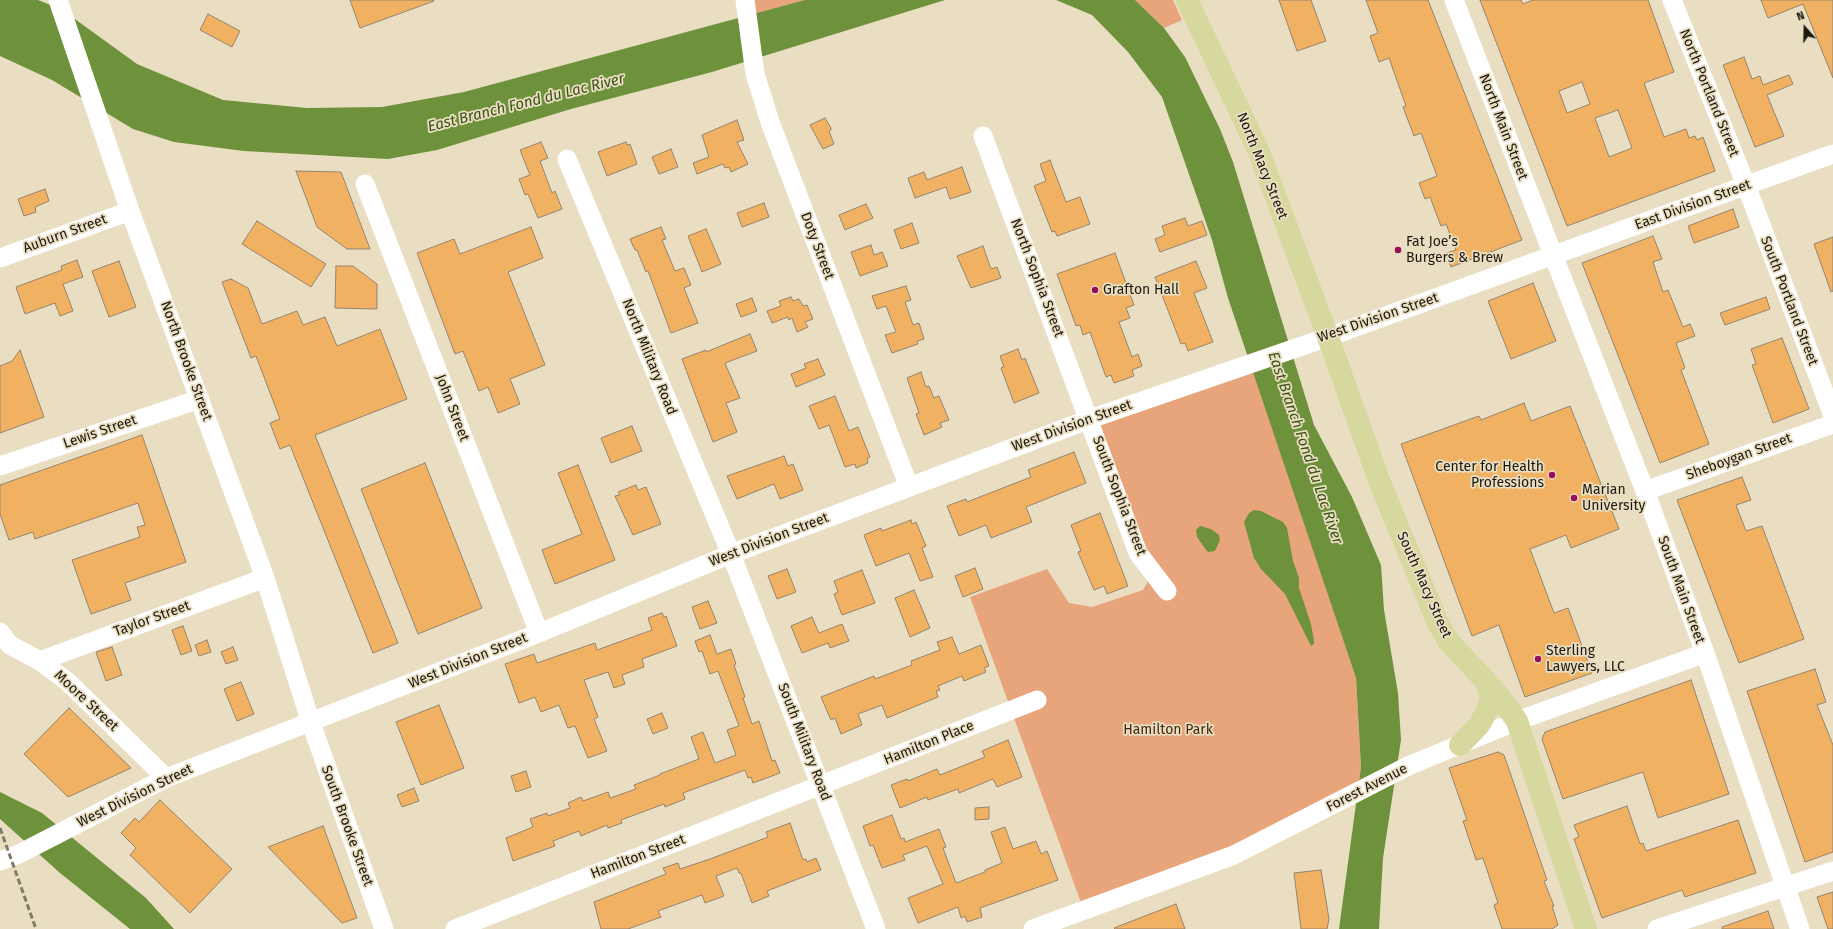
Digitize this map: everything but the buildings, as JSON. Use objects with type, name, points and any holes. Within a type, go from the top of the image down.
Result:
[{"type":"main road","name":"North Macy Street","points":[[1187,0],[1259,152],[1328,337]]},
{"type":"main road","name":"South Macy Street","points":[[1328,337],[1380,483],[1437,621],[1448,641],[1497,693],[1517,721],[1586,929]]},
{"type":"main road","points":[[1460,745],[1479,724],[1488,709],[1491,696],[1484,679]]},
{"type":"street","name":"North Main Street","points":[[1454,0],[1553,255]]},
{"type":"street","name":"North Portland Street","points":[[1672,0],[1746,185]]},
{"type":"street","name":"North Brooke Street","points":[[60,5],[130,211],[265,578],[311,723]]},
{"type":"street","name":"Doty Street","points":[[746,8],[755,74],[770,122],[909,487]]},
{"type":"street","name":"North Sophia Street","points":[[984,136],[1090,419]]},
{"type":"street","name":"East Division Street","points":[[1553,255],[1833,154]]},
{"type":"street","name":"North Military Road","points":[[567,159],[731,554]]},
{"type":"street","name":"John Street","points":[[365,184],[539,633]]},
{"type":"street","name":"South Portland Street","points":[[1746,185],[1833,416]]},
{"type":"street","name":"Auburn Street","points":[[0,258],[130,211]]},
{"type":"street","name":"West Division Street","points":[[0,862],[19,854],[166,778],[311,723],[539,633],[731,554],[1090,419],[1328,337],[1553,255]]},
{"type":"street","name":"South Main Street","points":[[1553,255],[1645,491],[1705,653],[1800,929]]},
{"type":"street","name":"Lewis Street","points":[[0,466],[200,398]]},
{"type":"street","name":"South Sophia Street","points":[[1090,419],[1138,553],[1167,591]]},
{"type":"street","name":"Sheboygan Street","points":[[1645,491],[1833,424]]},
{"type":"street","name":"South Military Road","points":[[731,554],[876,929]]},
{"type":"street","name":"Taylor Street","points":[[40,661],[265,578]]},
{"type":"street","name":"Moore Street","points":[[0,632],[10,645],[40,661],[68,682],[166,778]]},
{"type":"street","name":"Forest Avenue","points":[[1033,929],[1234,855],[1400,770],[1517,721],[1705,653]]},
{"type":"street","name":"Hamilton Place","points":[[821,786],[1037,700]]},
{"type":"street","name":"South Brooke Street","points":[[311,723],[384,929]]},
{"type":"street","name":"Hamilton Street","points":[[455,929],[821,786]]},
{"type":"street","points":[[1657,929],[1833,871]]},
{"type":"green space","points":[[747,0],[805,0],[747,16]]},
{"type":"green space","points":[[1135,0],[1173,0],[1182,20],[1164,28]]},
{"type":"green space","name":"Hamilton Park","points":[[1251,363],[1356,678],[1361,767],[1357,792],[1084,911],[970,597],[1047,569],[1069,603],[1092,607],[1143,590],[1153,573],[1090,419]]},
{"type":"water","name":"East Branch Fond du Lac River","points":[[0,0],[38,0],[61,9],[137,64],[223,100],[307,108],[382,107],[464,92],[805,0],[945,0],[712,72],[571,109],[437,150],[388,159],[244,151],[174,142],[133,129],[52,80],[0,56]]},
{"type":"water","name":"East Branch Fond du Lac River","points":[[1056,0],[1135,0],[1164,28],[1185,57],[1220,129],[1233,162],[1314,425],[1352,497],[1381,565],[1384,610],[1398,693],[1401,740],[1383,858],[1379,929],[1339,929],[1361,767],[1356,678],[1228,298],[1212,240],[1162,97],[1128,52],[1092,15]]},
{"type":"water","points":[[1254,510],[1261,511],[1283,522],[1287,528],[1293,561],[1299,578],[1299,588],[1311,624],[1314,644],[1311,646],[1285,594],[1261,569],[1254,558],[1244,522],[1249,513]]},
{"type":"water","points":[[1200,526],[1211,529],[1219,535],[1220,540],[1215,551],[1208,552],[1197,537],[1196,530]]},
{"type":"water","points":[[0,792],[42,813],[146,898],[174,929],[130,929],[60,873],[0,819]]},
{"type":"railway","points":[[0,828],[36,929]]},
{"type":"place","name":"Fat Joe’s Burgers & Brew","points":[[1398,250]]},
{"type":"place","name":"Grafton Hall","points":[[1095,290]]},
{"type":"place","name":"Center for Health Professions","points":[[1552,475]]},
{"type":"place","name":"Marian University","points":[[1574,498]]},
{"type":"place","name":"Sterling Lawyers, LLC","points":[[1538,659]]}]
